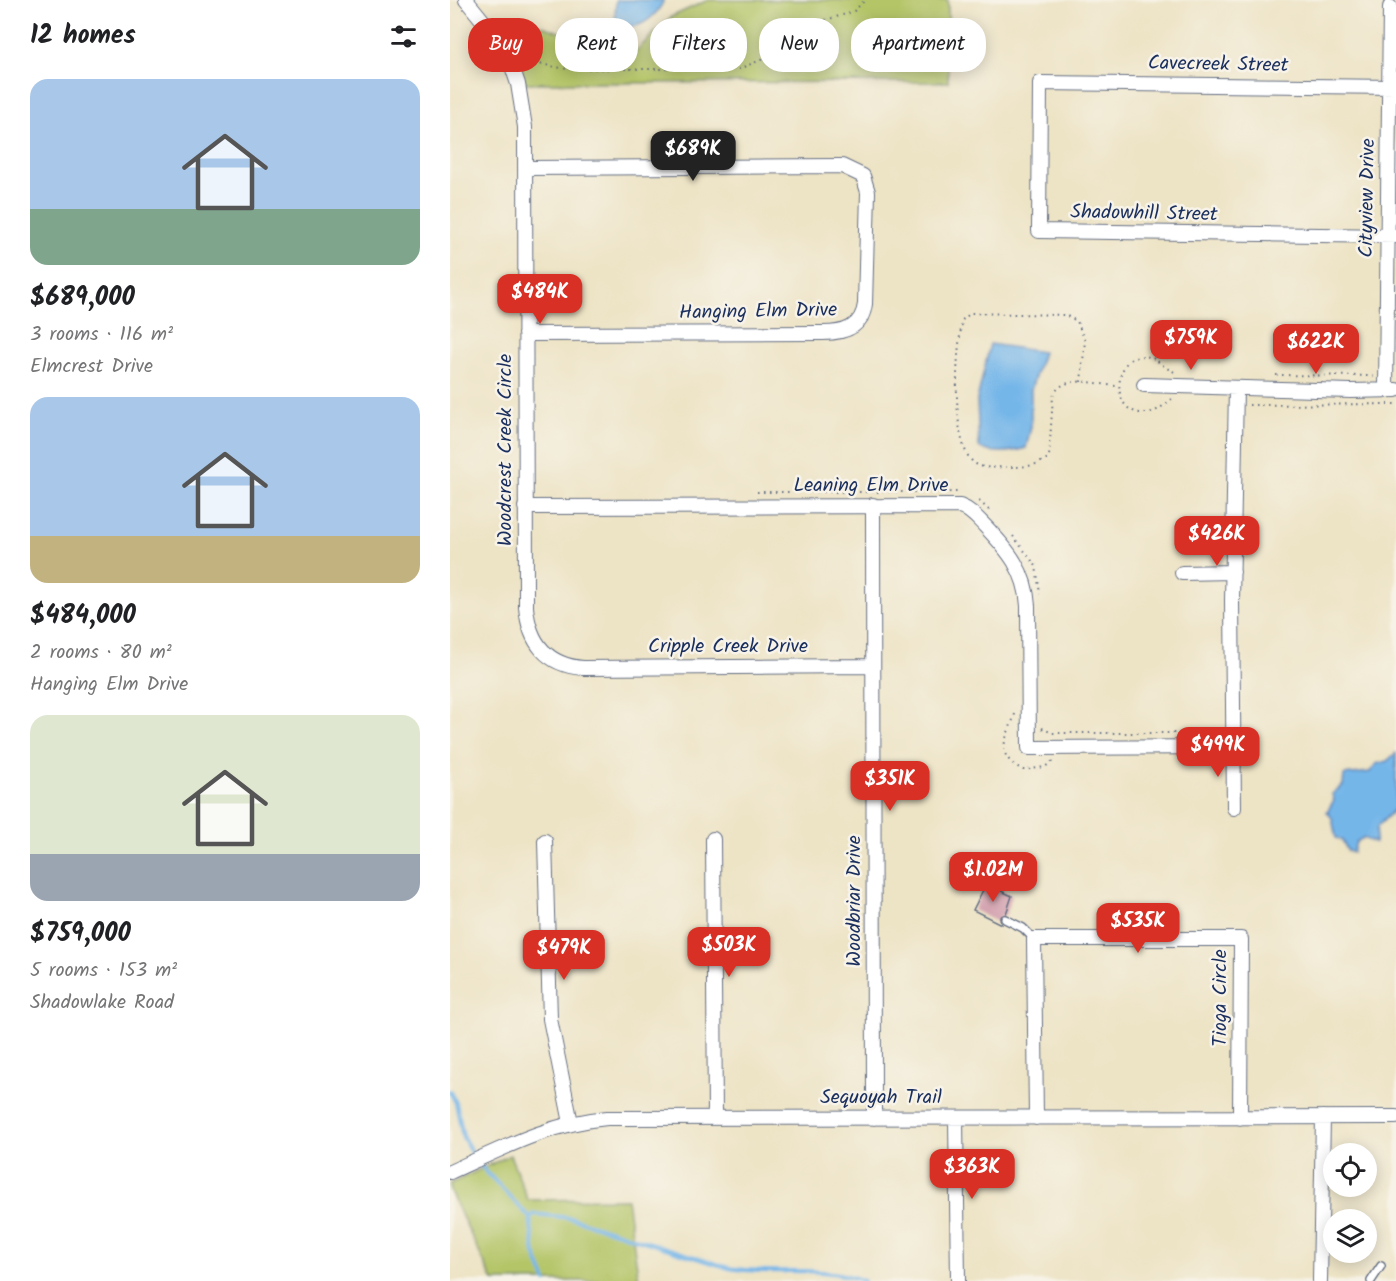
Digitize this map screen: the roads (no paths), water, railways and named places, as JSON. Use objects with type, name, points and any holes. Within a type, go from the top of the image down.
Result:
[{"type":"street","name":"Woodcrest Creek Circle","points":[[466,0],[499,40],[511,62],[521,99],[526,168],[525,507],[526,607],[530,634],[540,650],[555,661],[583,668]]},
{"type":"street","name":"Cityview Drive","points":[[1390,7],[1393,87],[1391,390]]},
{"type":"street","name":"Cavecreek Street","points":[[1040,83],[1393,87]]},
{"type":"street","name":"Shadowhill Street","points":[[1040,83],[1039,231],[1391,236]]},
{"type":"street","name":"Hanging Elm Drive","points":[[525,334],[824,333],[852,329],[862,317],[865,304],[868,192],[863,176],[842,166],[526,168]]},
{"type":"street","points":[[1144,385],[1391,390]]},
{"type":"street","points":[[1234,807],[1233,572],[1236,388]]},
{"type":"street","name":"Leaning Elm Drive","points":[[525,507],[952,504],[965,508],[1008,550],[1027,591],[1029,748],[1233,747]]},
{"type":"street","name":"Woodbriar Drive","points":[[873,505],[874,1118]]},
{"type":"street","points":[[1182,573],[1233,572]]},
{"type":"street","name":"Cripple Creek Drive","points":[[583,668],[873,666]]},
{"type":"street","points":[[713,839],[714,1118]]},
{"type":"street","points":[[545,841],[550,1020],[571,1123]]},
{"type":"street","points":[[1034,939],[1036,1118]]},
{"type":"street","name":"Tioga Circle","points":[[1034,939],[1241,939],[1240,1118]]},
{"type":"street","points":[[1320,1281],[1323,1117]]},
{"type":"street","name":"Sequoyah Trail","points":[[452,1172],[528,1136],[571,1123],[607,1118],[1396,1117]]},
{"type":"street","points":[[956,1118],[958,1281]]},
{"type":"lane","points":[[1005,919],[1023,928],[1034,939]]},
{"type":"lane","points":[[1371,1281],[1381,1266]]},
{"type":"water","points":[[616,0],[664,0],[657,11],[643,23],[638,25],[638,18],[615,18]]},
{"type":"water","points":[[990,344],[1043,352],[1031,389],[1031,427],[1026,448],[995,452],[979,447],[977,400]]},
{"type":"water","points":[[1396,753],[1396,808],[1377,827],[1375,843],[1363,838],[1356,842],[1353,853],[1347,850],[1342,840],[1336,838],[1332,818],[1327,812],[1334,800],[1332,794],[1343,785],[1344,775],[1370,772],[1376,764],[1387,761]]},
{"type":"waterway","points":[[450,1091],[456,1103],[463,1137],[474,1157]]},
{"type":"waterway","points":[[479,1164],[530,1218],[535,1254],[546,1281]]},
{"type":"waterway","points":[[530,1218],[534,1214],[571,1218],[729,1268],[831,1273],[864,1281]]}]
